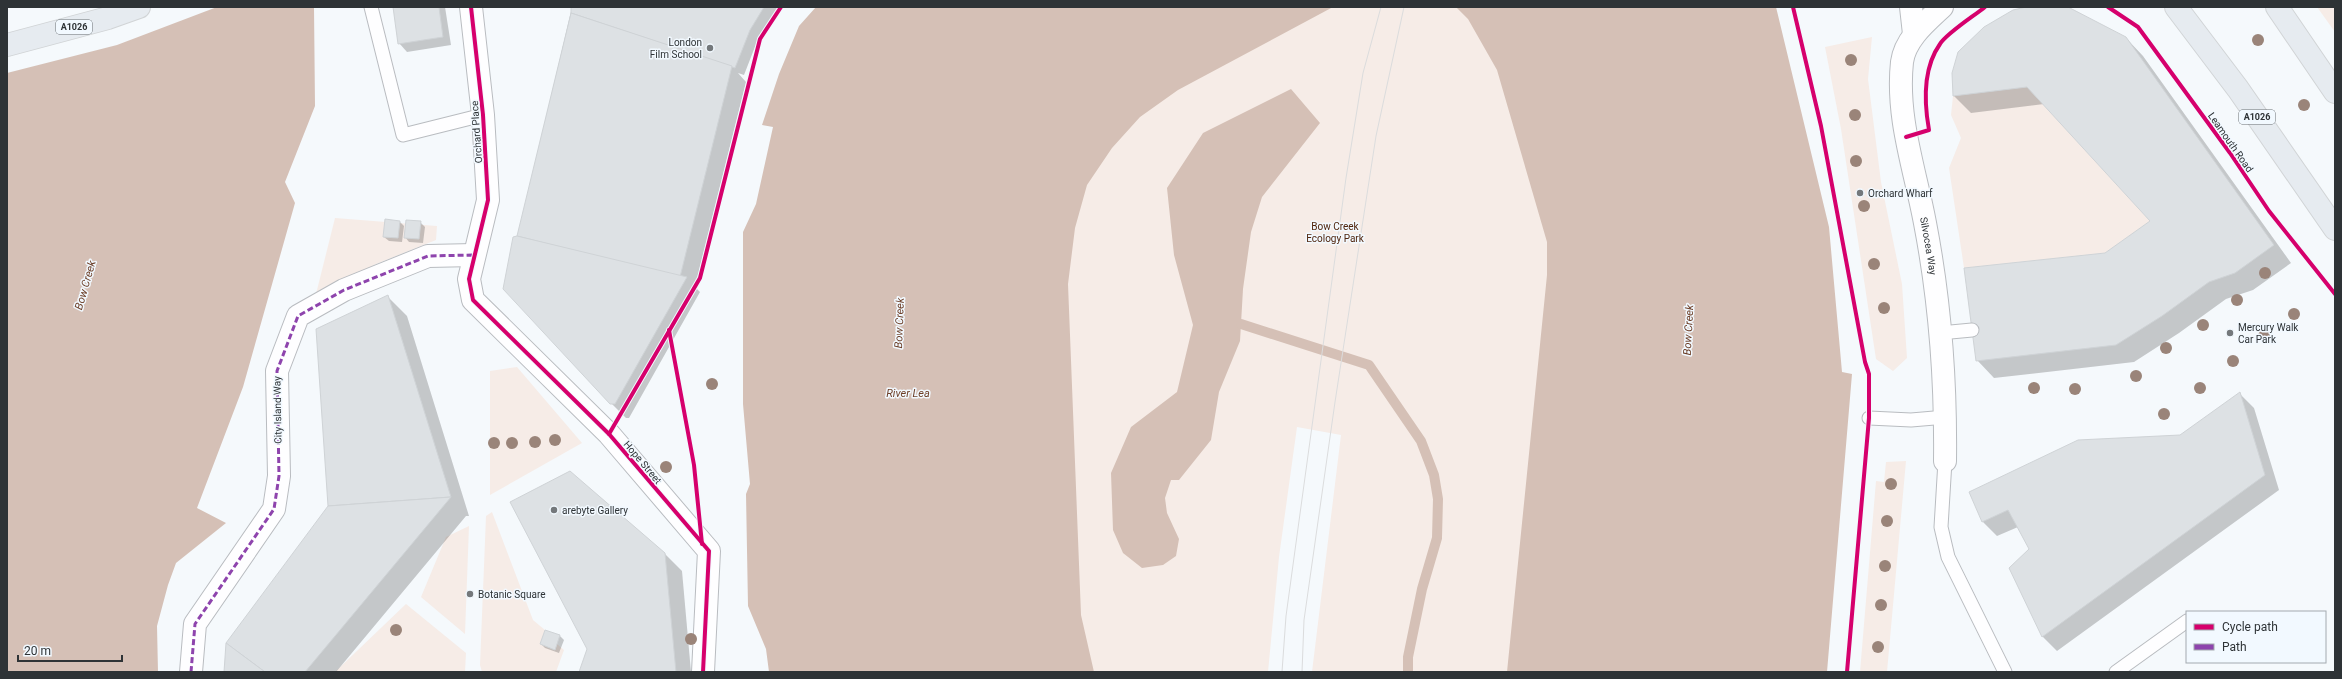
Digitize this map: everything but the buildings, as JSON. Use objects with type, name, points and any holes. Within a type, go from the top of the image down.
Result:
[{"type":"highway","name":"A1026","points":[[7,45],[108,18],[139,7]]},
{"type":"highway","name":"A1026","points":[[2176,7],[2238,89],[2335,229]]},
{"type":"highway","points":[[2277,7],[2335,92]]},
{"type":"street","name":"Orchard Place","points":[[471,7],[483,115],[488,200],[474,255]]},
{"type":"street","points":[[1911,7],[1914,34]]},
{"type":"street","name":"Silvocea Way","points":[[1942,7],[1914,34],[1902,61],[1901,112],[1925,223],[1940,333],[1946,417],[1945,461]]},
{"type":"street","name":"City Island Way","points":[[191,672],[195,624],[274,509],[279,476],[277,371],[298,316],[344,290],[428,256],[474,255]]},
{"type":"street","name":"Hope Street","points":[[474,255],[469,279],[473,300],[609,434],[709,551],[703,672]]},
{"type":"lane","points":[[371,7],[402,135],[483,115]]},
{"type":"lane","points":[[1940,333],[1972,330]]},
{"type":"lane","points":[[1869,418],[1911,420],[1946,417]]},
{"type":"lane","points":[[1945,461],[1940,527],[1948,557],[2005,672]]},
{"type":"lane","points":[[2116,672],[2186,623]]},
{"type":"green space","name":"Bow Creek Ecology Park","points":[[1130,7],[1542,7],[1574,672],[1312,672],[1341,435],[1297,427],[1279,557],[1268,672],[1009,672],[988,306]]},
{"type":"green space","points":[[2317,7],[2335,7],[2335,32]]},
{"type":"green space","points":[[1872,37],[1868,79],[1881,182],[1902,284],[1907,358],[1893,371],[1876,359],[1841,129],[1825,47]]},
{"type":"green space","points":[[2027,87],[2150,221],[2105,253],[1964,268],[1949,168],[1961,138],[1951,115],[1953,96]]},
{"type":"green space","points":[[335,218],[437,226],[436,240],[376,264],[315,298]]},
{"type":"green space","points":[[517,367],[582,443],[490,495],[490,371]]},
{"type":"green space","points":[[1906,461],[1887,672],[1860,672],[1876,481],[1884,482],[1886,462]]},
{"type":"green space","points":[[492,512],[533,620],[545,630],[540,644],[555,650],[557,644],[564,650],[556,672],[482,672],[480,665],[486,516]]},
{"type":"green space","points":[[469,526],[465,634],[421,597],[446,537]]},
{"type":"green space","points":[[406,604],[466,653],[465,672],[335,672]]},
{"type":"water","name":"Bow Creek","points":[[7,7],[314,7],[315,106],[285,182],[295,203],[243,387],[197,508],[226,523],[176,563],[168,585],[157,626],[158,672],[7,672]]},
{"type":"water","name":"River Lea","points":[[816,7],[1333,7],[1178,90],[1140,117],[1112,148],[1087,185],[1075,228],[1068,284],[1081,615],[1094,672],[769,672],[766,649],[748,606],[746,494],[750,484],[743,404],[743,232],[756,204],[773,127],[762,125],[779,74],[799,26]]},
{"type":"water","name":"Bow Creek","points":[[1456,7],[1776,7],[1829,227],[1842,372],[1852,374],[1827,672],[1507,672],[1547,275],[1547,242],[1497,70],[1468,19]]},
{"type":"water","points":[[1291,89],[1320,123],[1262,197],[1251,232],[1243,289],[1240,341],[1219,392],[1211,440],[1179,480],[1171,480],[1165,498],[1167,513],[1179,539],[1176,556],[1163,565],[1142,568],[1123,553],[1113,530],[1111,473],[1131,427],[1177,392],[1193,325],[1174,255],[1167,188],[1203,133]]},
{"type":"pier","points":[[7,7],[217,7],[117,45],[7,73]]},
{"type":"waterway","points":[[1241,324],[1369,365],[1421,441],[1434,475],[1438,499],[1437,538],[1422,589],[1408,657],[1408,672]]},
{"type":"tram line","points":[[1282,672],[1286,616],[1346,178],[1363,73],[1381,7]]},
{"type":"tram line","points":[[1302,672],[1304,620],[1335,402],[1376,136],[1404,7]]},
{"type":"marked path","points":[[191,672],[195,624],[274,509],[279,476],[277,371],[298,316],[344,290],[428,256],[474,255],[473,258]]},
{"type":"cycle path","points":[[471,7],[483,115],[488,200],[469,279],[473,300],[609,434],[709,551],[703,672]]},
{"type":"cycle path","points":[[609,434],[700,278],[760,39],[781,7]]},
{"type":"cycle path","points":[[1793,7],[1821,126],[1865,362],[1869,374],[1869,418],[1847,672]]},
{"type":"cycle path","points":[[1906,137],[1929,130],[1926,108],[1926,86],[1930,64],[1934,53],[1943,40],[1954,30],[1985,7]]},
{"type":"cycle path","name":"Leamouth Road","points":[[2108,7],[2138,27],[2230,153],[2269,211],[2335,294]]},
{"type":"cycle path","points":[[669,330],[694,465],[702,544]]},
{"type":"place","name":"London Film School","points":[[710,48]]},
{"type":"place","name":"Orchard Wharf","points":[[1860,193]]},
{"type":"place","name":"Mercury Walk Car Park","points":[[2230,333]]},
{"type":"place","name":"arebyte Gallery","points":[[554,510]]},
{"type":"place","name":"Botanic Square","points":[[470,594]]}]
